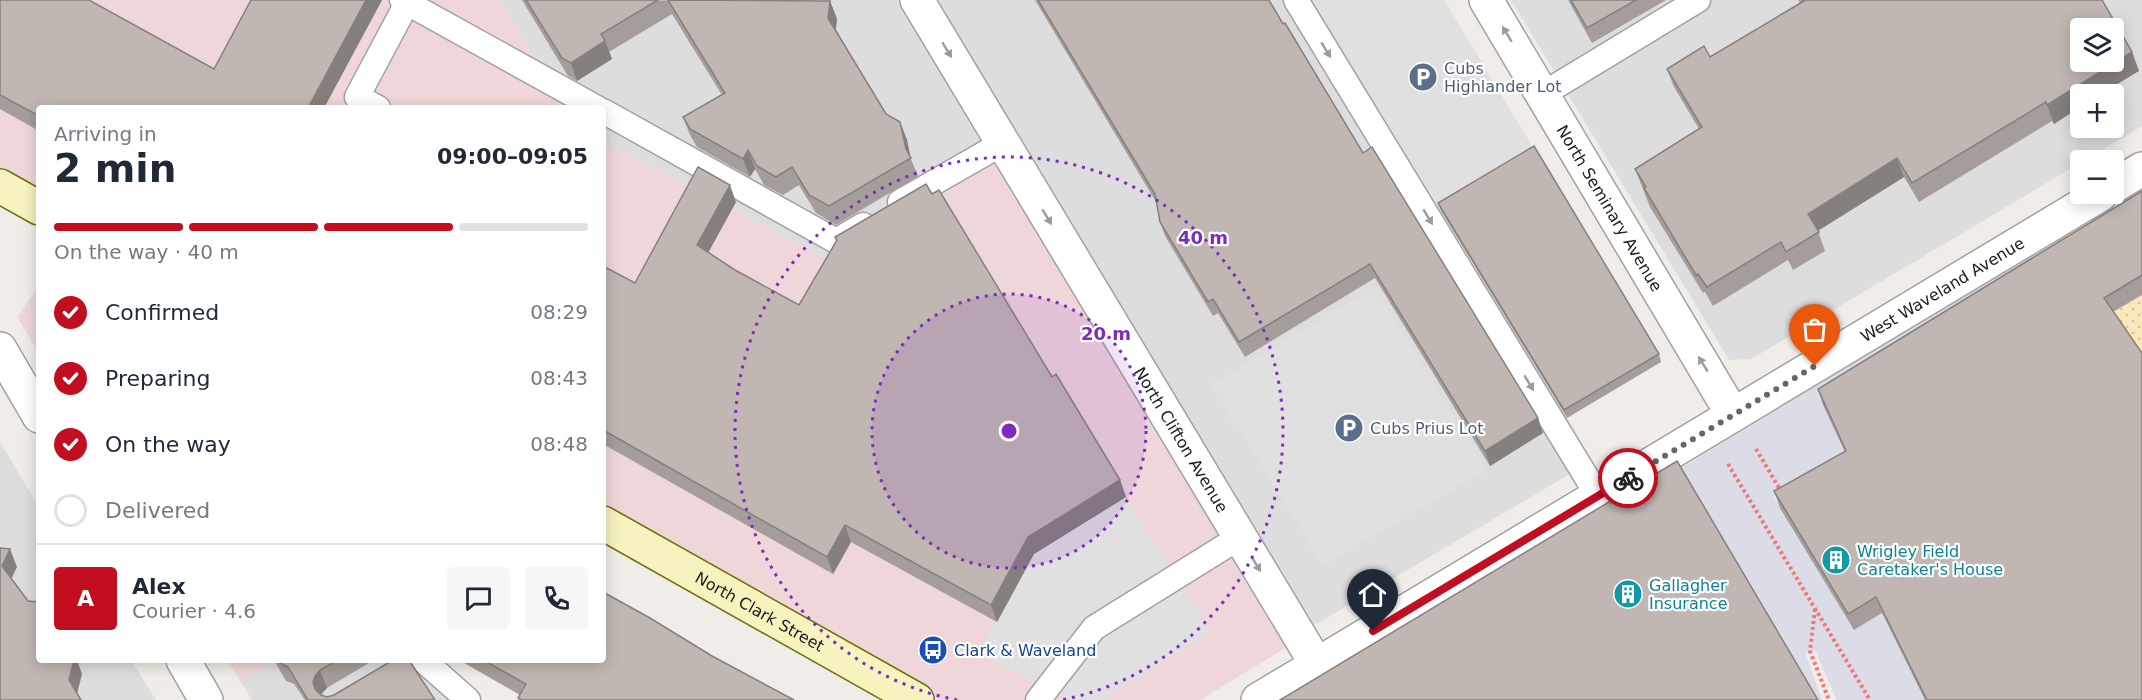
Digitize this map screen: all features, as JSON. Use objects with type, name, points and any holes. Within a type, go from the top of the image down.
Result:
[{"type":"main road","points":[[0,186],[36,206]]},
{"type":"main road","name":"North Clark Street","points":[[606,525],[917,700]]},
{"type":"street","name":"North Clifton Avenue","points":[[917,0],[1317,664]]},
{"type":"street","name":"North Seminary Avenue","points":[[1486,0],[1733,415]]},
{"type":"street","points":[[2124,180],[2142,169]]},
{"type":"street","name":"West Waveland Avenue","points":[[1258,700],[2085,204]]},
{"type":"street","points":[[0,349],[36,411]]},
{"type":"street","points":[[185,663],[206,700]]},
{"type":"lane","points":[[1296,0],[1598,496]]},
{"type":"lane","points":[[1543,94],[1698,0]]},
{"type":"lane","points":[[372,105],[357,97],[405,1],[592,105]]},
{"type":"lane","points":[[606,113],[836,241],[1002,143]]},
{"type":"lane","points":[[1038,700],[1094,627],[1240,537]]},
{"type":"lane","points":[[426,663],[468,700]]},
{"type":"path","points":[[1754,446],[1785,497]]},
{"type":"path","points":[[1728,463],[1870,700]]},
{"type":"path","points":[[1815,609],[1810,651],[1829,700]]},
{"type":"shaded area","points":[[0,0],[499,0],[562,105],[36,105],[36,195],[0,175]]},
{"type":"shaded area","points":[[499,0],[905,0],[1001,157],[828,259],[606,144],[606,105],[562,105]]},
{"type":"shaded area","points":[[933,0],[1284,0],[1573,472],[1308,629]]},
{"type":"shaded area","name":"Cubs Highlander Lot","points":[[1308,0],[1444,0],[1537,154],[1438,213]]},
{"type":"shaded area","points":[[1511,0],[2142,0],[2142,126],[2124,137],[2124,84],[2070,84],[2070,138],[2122,138],[2102,150],[2070,150],[2070,169],[1751,359],[1729,360]]},
{"type":"shaded area","points":[[606,144],[828,259],[1001,157],[1287,647],[1200,700],[939,700],[606,514]]},
{"type":"shaded area","points":[[2069,232],[2046,257],[1824,406],[1852,467],[1774,497],[1854,630],[1882,613],[1925,700],[1837,700],[1815,650],[1805,653],[1822,700],[1300,700]]},
{"type":"shaded area","name":"Cubs Prius Lot","points":[[1375,288],[1487,470],[1323,565],[1211,385]]},
{"type":"shaded area","points":[[36,290],[36,348],[17,317]]},
{"type":"shaded area","points":[[0,442],[36,502],[36,663],[133,663],[156,700],[0,700]]},
{"type":"shaded area","points":[[1126,497],[1210,632],[1102,700],[1071,700],[978,653],[1034,554]]},
{"type":"shaded area","points":[[229,663],[272,663],[241,682]]},
{"type":"shaded area","points":[[272,663],[437,663],[478,700],[252,700],[241,682]]},
{"type":"sand","points":[[2142,295],[2142,361],[2110,314]]},
{"type":"building","points":[[0,0],[89,0],[214,69],[251,0],[366,0],[310,105],[36,105],[36,114],[0,95]]},
{"type":"building","points":[[526,0],[658,0],[601,34],[605,41],[571,63],[562,58]]},
{"type":"building","points":[[668,0],[830,1],[828,18],[886,114],[900,122],[906,149],[911,158],[829,206],[809,195],[792,167],[776,177],[757,166],[748,150],[743,159],[690,129],[683,117],[725,93]]},
{"type":"building","points":[[1038,0],[1269,0],[1363,153],[1372,147],[1538,418],[1485,451],[1370,264],[1239,342],[1213,299],[1208,302],[1160,222],[1155,194]]},
{"type":"building","points":[[1571,0],[1636,0],[1587,28]]},
{"type":"building","points":[[1803,0],[2102,0],[2112,18],[2070,18],[2070,72],[2100,72],[2081,84],[2070,84],[2070,91],[2047,105],[2046,102],[1912,183],[1897,158],[1808,214],[1819,232],[1786,252],[1781,242],[1707,287],[1698,274],[1696,275],[1635,169],[1702,127],[1667,69],[1704,46],[1710,57]]},
{"type":"building","points":[[2124,38],[2132,52],[2124,57]]},
{"type":"building","points":[[1534,146],[1659,354],[1564,410],[1438,203]]},
{"type":"building","points":[[698,167],[730,185],[697,245],[735,270],[799,305],[837,240],[835,237],[926,184],[932,194],[939,190],[1052,377],[1056,374],[1120,480],[1028,537],[991,605],[845,525],[827,557],[606,432],[606,268],[635,283]]},
{"type":"building","points":[[2142,191],[2142,275],[2104,298],[2142,353],[2142,700],[1927,700],[1876,597],[1848,614],[1774,491],[1846,451],[1818,389]]},
{"type":"building","name":"Gallagher Insurance","points":[[1677,461],[1818,700],[1280,700]]},
{"type":"building","points":[[0,548],[10,549],[2,566],[28,601],[36,602],[36,663],[73,663],[69,680],[81,700],[0,700]]},
{"type":"building","points":[[606,594],[712,656],[794,700],[522,700],[518,698],[526,684],[488,663],[606,663]]},
{"type":"building","points":[[280,663],[333,663],[320,670],[313,682],[315,689],[327,697],[388,663],[411,663],[435,700],[308,700],[288,667]]},
{"type":"way so far","points":[[1628,478],[1815,366]]},
{"type":"place","name":"Cubs Highlander Lot","points":[[1423,77]]},
{"type":"place","name":"Cubs Prius Lot","points":[[1349,428]]},
{"type":"place","name":"Wrigley Field Caretaker's House","points":[[1836,560]]},
{"type":"place","name":"Gallagher Insurance","points":[[1628,594]]},
{"type":"place","name":"Clark & Waveland","points":[[933,650]]},
{"type":"route","points":[[1373,631],[1628,478]]}]
